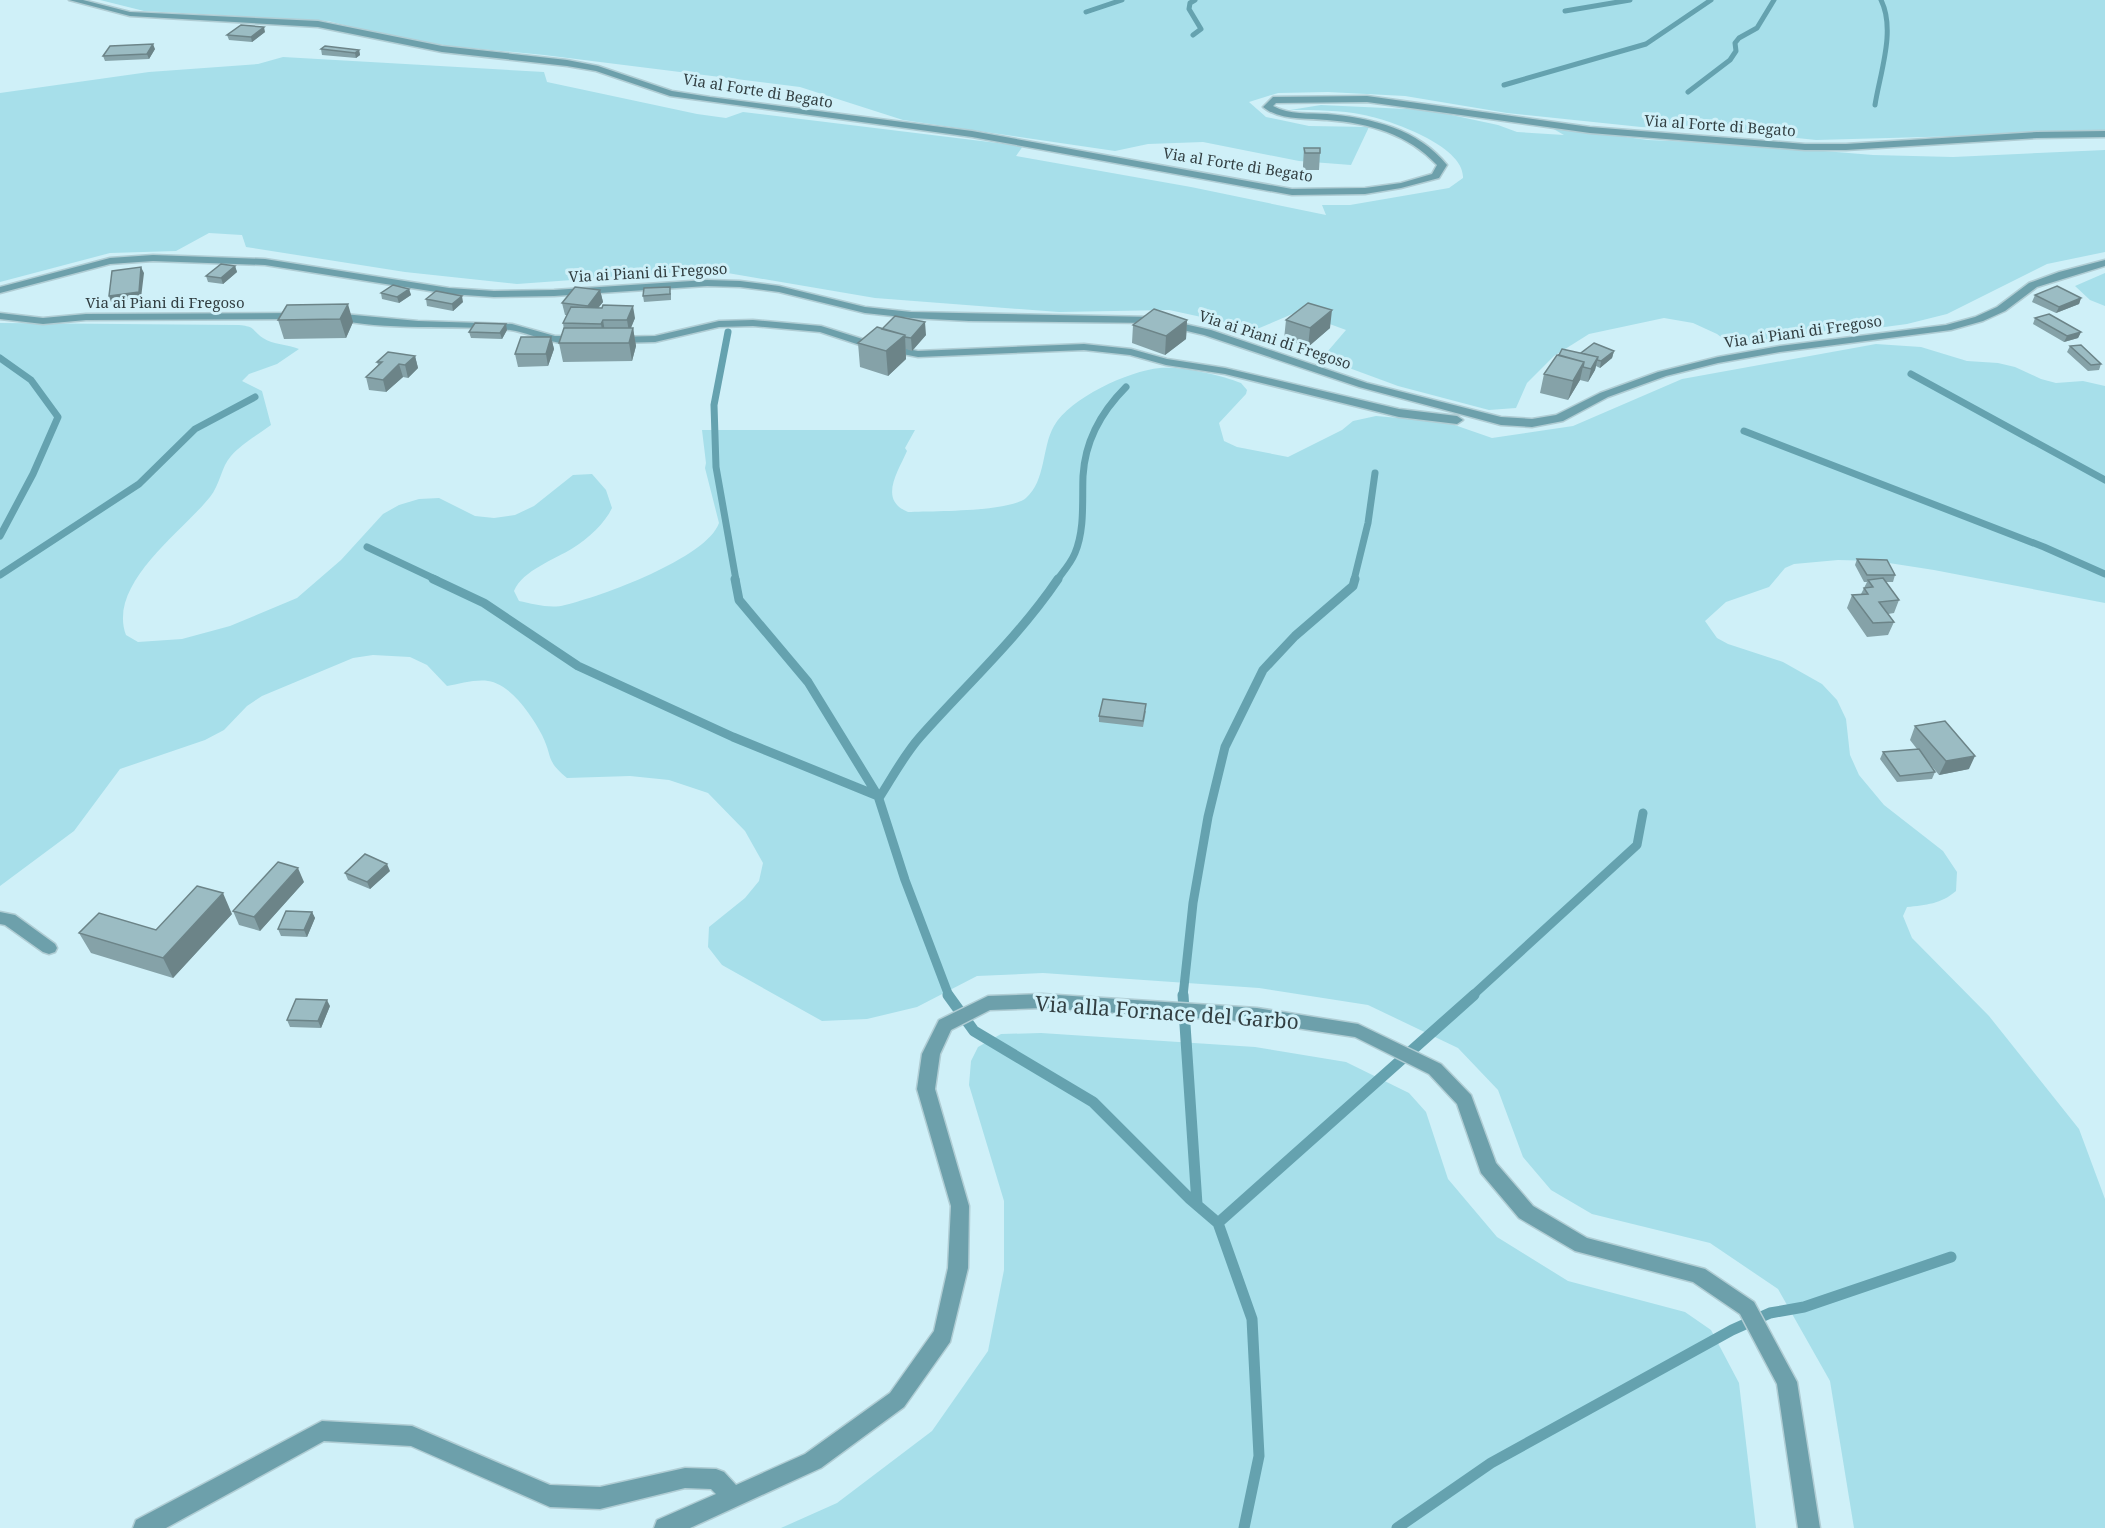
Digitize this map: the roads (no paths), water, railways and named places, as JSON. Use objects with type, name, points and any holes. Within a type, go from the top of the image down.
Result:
[{"type":"street","name":"Via al Forte di Begato","points":[[74,0],[130,14],[318,24],[442,49],[567,63],[598,69],[670,93],[972,134],[1292,192],[1329,194],[1372,191],[1413,184],[1436,176],[1442,165],[1420,146],[1394,130],[1345,119],[1284,113],[1268,106],[1273,100],[1367,99],[1590,130],[1805,147],[1846,147],[2037,135],[2105,134]]},
{"type":"street","name":"Via ai Piani di Fregoso","points":[[0,290],[110,261],[153,258],[265,262],[449,291],[494,294],[554,293],[707,283],[740,284],[779,289],[865,310],[911,315],[969,318],[1153,320],[1207,332],[1363,386],[1501,421],[1532,423],[1559,418],[1604,395],[1662,374],[1718,360],[1780,349],[1958,325],[2001,309],[2033,285],[2105,263]]},
{"type":"street","name":"Via ai Piani di Fregoso","points":[[0,316],[18,320],[60,322],[86,317],[317,316],[418,324],[512,327],[553,338],[596,340],[655,339],[719,324],[753,323],[821,329],[870,345],[918,354],[1084,347],[1131,352],[1166,362],[1225,371],[1399,413],[1440,416],[1480,424],[1501,421]]},
{"type":"street","points":[[0,918],[9,919],[49,948]]},
{"type":"street","name":"Via alla Fornace del Garbo","points":[[665,1528],[813,1461],[897,1400],[943,1335],[958,1268],[960,1206],[926,1089],[931,1054],[945,1025],[988,1003],[1042,1001],[1257,1015],[1358,1031],[1436,1069],[1465,1100],[1488,1167],[1526,1212],[1582,1245],[1698,1275],[1747,1308],[1787,1382],[1809,1528]]},
{"type":"street","points":[[144,1528],[322,1431],[412,1436],[550,1496],[600,1498],[685,1478],[716,1479],[733,1497]]},
{"type":"waterway","points":[[1086,12],[1122,0]]},
{"type":"waterway","points":[[1193,35],[1201,29],[1189,9],[1190,3],[1195,0]]},
{"type":"waterway","points":[[1565,11],[1630,0]]},
{"type":"waterway","points":[[1504,85],[1646,44],[1711,0]]},
{"type":"waterway","points":[[1688,92],[1730,60],[1736,51],[1735,43],[1739,38],[1757,28],[1774,0]]},
{"type":"waterway","points":[[1875,105],[1887,38],[1885,12],[1881,0]]},
{"type":"waterway","points":[[728,332],[714,405],[716,467],[736,580]]},
{"type":"waterway","points":[[0,358],[31,380],[58,417],[33,474],[0,536]]},
{"type":"waterway","points":[[1911,374],[2105,480]]},
{"type":"waterway","points":[[1057,580],[1071,560],[1078,544],[1082,525],[1083,476],[1087,450],[1102,417],[1126,387]]},
{"type":"waterway","points":[[0,575],[139,484],[195,429],[255,397]]},
{"type":"waterway","points":[[1744,431],[2044,547],[2105,574]]},
{"type":"waterway","points":[[1354,580],[1368,523],[1375,473]]},
{"type":"waterway","points":[[367,547],[437,580]]},
{"type":"waterway","points":[[433,579],[484,603],[578,666],[733,737],[878,796]]},
{"type":"waterway","points":[[735,579],[739,600],[808,682],[878,796]]},
{"type":"waterway","points":[[879,798],[914,744],[1009,641],[1043,601],[1058,579]]},
{"type":"waterway","points":[[1183,996],[1193,903],[1208,817],[1225,747],[1263,670],[1295,636],[1353,586],[1355,579]]},
{"type":"waterway","points":[[878,796],[905,880],[949,996]]},
{"type":"waterway","points":[[1472,996],[1637,845],[1643,813]]},
{"type":"waterway","points":[[948,995],[974,1031],[1093,1102],[1190,1199],[1218,1223]]},
{"type":"waterway","points":[[1218,1223],[1474,995]]},
{"type":"waterway","points":[[1183,996],[1197,1204]]},
{"type":"waterway","points":[[1218,1223],[1252,1319],[1259,1456],[1244,1528]]},
{"type":"waterway","points":[[1397,1528],[1491,1463],[1732,1330],[1770,1313],[1804,1307],[1951,1257]]}]
